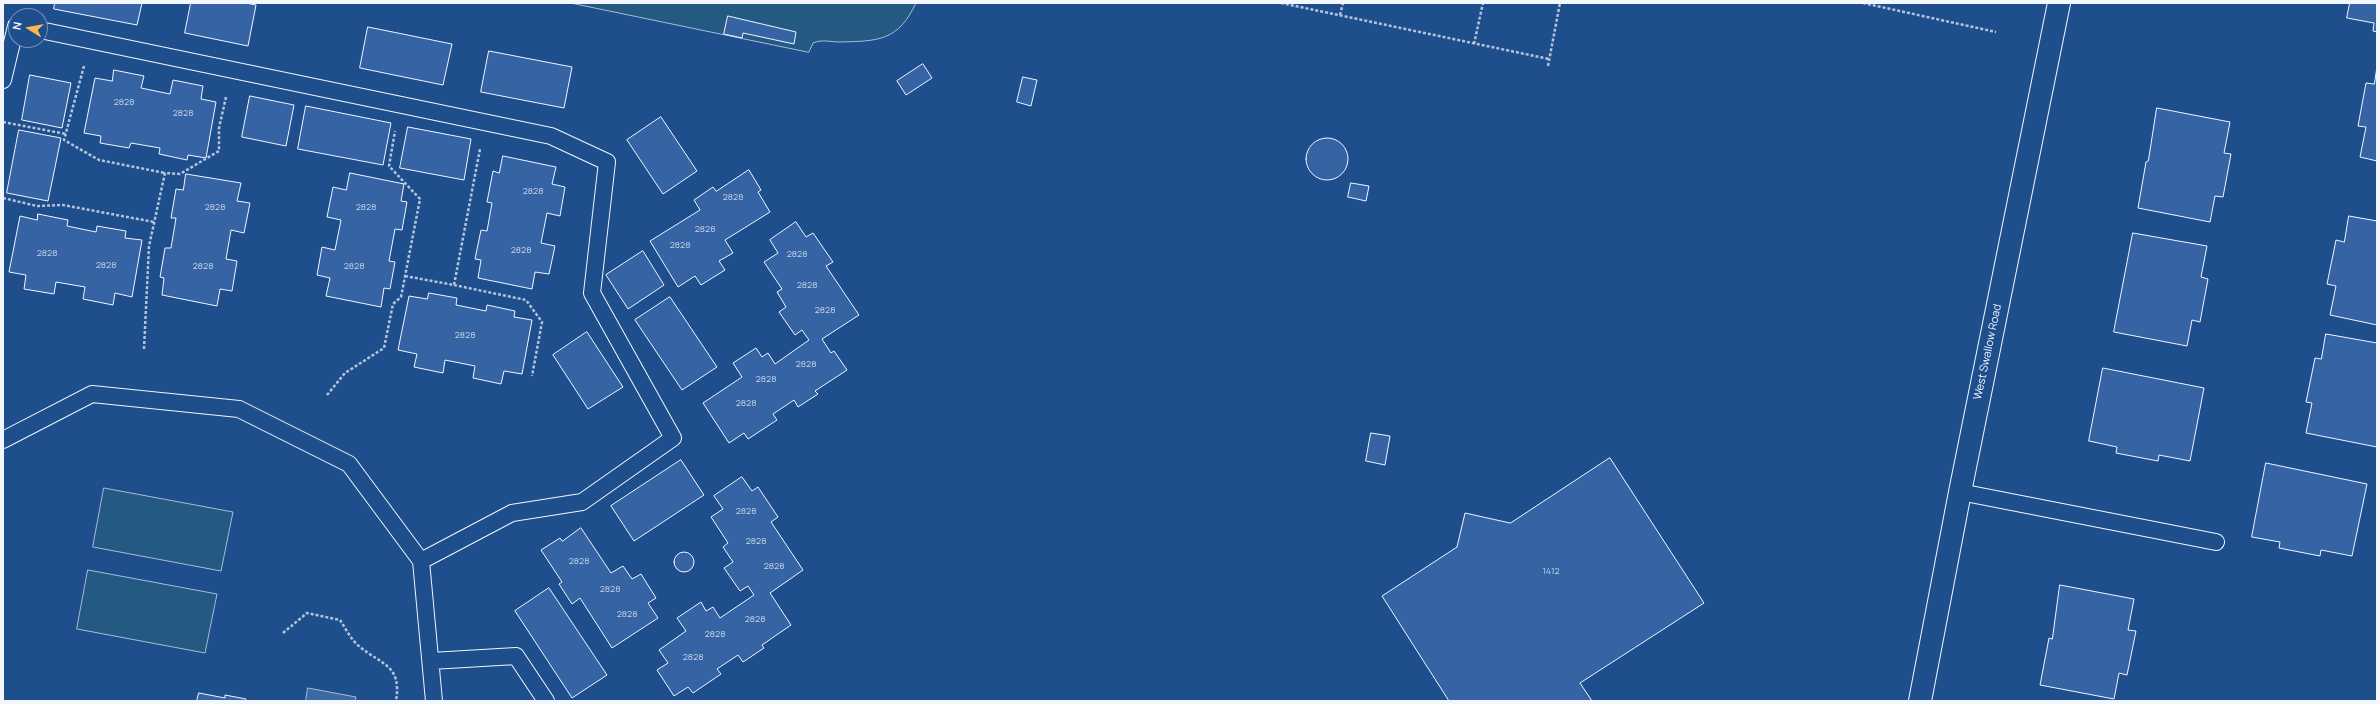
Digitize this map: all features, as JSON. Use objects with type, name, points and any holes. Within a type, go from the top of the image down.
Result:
[{"type":"street","name":"West Swallow Road","points":[[1920,701],[1960,492],[2059,3]]},
{"type":"lane","points":[[48,32],[551,136],[607,162],[592,293],[673,438],[582,502],[512,513],[421,561]]},
{"type":"lane","points":[[3,80],[11,48]]},
{"type":"lane","points":[[3,440],[92,394],[239,409],[349,464],[421,561],[434,701]]},
{"type":"lane","points":[[1960,492],[2216,542]]},
{"type":"lane","points":[[431,661],[516,656],[546,701]]},
{"type":"path","points":[[1281,3],[1549,59]]},
{"type":"path","points":[[1340,15],[1343,3]]},
{"type":"path","points":[[1474,44],[1483,3]]},
{"type":"path","points":[[1548,66],[1560,3]]},
{"type":"path","points":[[1863,3],[1996,32]]},
{"type":"path","points":[[90,41],[64,140],[99,160],[165,173],[180,174],[219,151],[219,128],[231,70]]},
{"type":"path","points":[[327,395],[346,374],[384,348],[393,304],[401,297],[420,199],[389,166],[400,105]]},
{"type":"path","points":[[3,122],[66,134]]},
{"type":"path","points":[[454,285],[485,122]]},
{"type":"path","points":[[144,349],[149,246],[165,173]]},
{"type":"path","points":[[3,198],[37,206],[63,205],[154,222]]},
{"type":"path","points":[[405,276],[526,300],[542,322],[532,376]]},
{"type":"path","points":[[283,633],[307,613],[340,620],[347,632],[359,646],[387,664],[395,675],[396,701]]},
{"type":"shaded area","points":[[571,3],[916,3],[902,25],[894,32],[886,36],[866,41],[817,42],[813,43],[809,52]]},
{"type":"shaded area","points":[[104,488],[233,512],[221,571],[93,547]]},
{"type":"shaded area","points":[[88,570],[217,594],[205,653],[77,629]]},
{"type":"shaded area","points":[[308,688],[356,697],[355,701],[306,701]]},
{"type":"building","points":[[55,3],[142,3],[137,25],[54,9]]},
{"type":"building","points":[[191,3],[246,3],[256,5],[248,46],[185,33]]},
{"type":"building","points":[[2350,3],[2377,3],[2377,32],[2373,31],[2374,23],[2347,18]]},
{"type":"building","points":[[728,16],[796,32],[794,44],[743,33],[742,38],[724,34]]},
{"type":"building","points":[[368,27],[452,44],[443,85],[360,68]]},
{"type":"building","points":[[489,51],[572,67],[564,108],[481,92]]},
{"type":"building","points":[[923,64],[932,78],[906,95],[897,81]]},
{"type":"building","points":[[2377,67],[2377,161],[2360,157],[2366,127],[2358,126],[2366,83],[2374,84]]},
{"type":"building","points":[[114,70],[144,76],[141,88],[170,94],[173,80],[203,86],[201,99],[216,102],[206,158],[188,155],[187,160],[159,154],[160,148],[131,143],[129,148],[100,143],[101,136],[84,133],[95,78],[112,81]]},
{"type":"building","points":[[30,75],[71,83],[62,128],[22,120]]},
{"type":"building","points":[[1023,77],[1037,80],[1031,106],[1017,102]]},
{"type":"building","points":[[250,96],[294,105],[286,146],[242,137]]},
{"type":"building","points":[[306,106],[391,123],[383,165],[298,149]]},
{"type":"building","points":[[2157,108],[2230,122],[2224,153],[2231,154],[2223,197],[2215,196],[2210,222],[2138,208]]},
{"type":"building","points":[[661,117],[697,171],[663,194],[627,140]]},
{"type":"building","points":[[408,127],[471,139],[464,180],[400,168]]},
{"type":"building","points":[[19,130],[61,138],[48,201],[7,193]]},
{"type":"building","points":[[1327,138],[1342,144],[1348,159],[1342,174],[1327,180],[1312,174],[1306,159],[1312,144]]},
{"type":"building","points":[[503,156],[556,167],[552,184],[565,187],[560,216],[547,213],[541,243],[555,246],[549,274],[535,272],[532,289],[478,278],[481,260],[475,259],[481,230],[487,231],[492,203],[487,202],[493,171],[499,173]]},
{"type":"building","points":[[749,170],[761,190],[758,192],[770,212],[725,240],[733,253],[719,261],[725,270],[701,285],[695,276],[678,287],[650,241],[700,210],[694,200],[713,187],[716,191]]},
{"type":"building","points":[[350,173],[404,184],[401,201],[407,202],[402,230],[395,229],[389,261],[395,262],[390,289],[384,288],[381,307],[326,296],[330,278],[317,275],[322,247],[335,250],[341,220],[327,217],[333,187],[346,190]]},
{"type":"building","points":[[186,174],[241,183],[237,201],[250,203],[244,233],[231,230],[226,259],[237,261],[232,291],[220,289],[217,306],[162,295],[164,278],[160,277],[165,248],[171,248],[176,218],[171,218],[176,189],[183,190]]},
{"type":"building","points":[[1351,183],[1369,186],[1366,201],[1348,197]]},
{"type":"building","points":[[38,214],[68,220],[67,226],[96,232],[97,226],[126,231],[125,238],[142,240],[132,297],[115,293],[113,305],[83,299],[85,287],[56,282],[54,294],[24,289],[26,275],[9,272],[20,216],[37,220]]},
{"type":"building","points":[[2349,216],[2377,221],[2377,325],[2330,315],[2336,286],[2327,284],[2336,240],[2344,242]]},
{"type":"building","points":[[796,222],[806,237],[813,233],[833,262],[826,266],[859,315],[822,339],[831,353],[834,351],[847,370],[815,391],[818,394],[798,407],[794,400],[773,414],[777,420],[748,439],[744,433],[729,443],[703,403],[742,377],[733,363],[756,348],[762,357],[768,353],[775,364],[809,340],[802,330],[795,335],[779,312],[786,307],[777,292],[782,289],[764,262],[778,253],[770,240]]},
{"type":"building","points":[[2133,233],[2207,246],[2201,277],[2208,279],[2200,322],[2192,320],[2187,346],[2114,332]]},
{"type":"building","points":[[643,251],[664,285],[628,309],[606,275]]},
{"type":"building","points":[[429,293],[457,298],[456,305],[486,311],[487,305],[515,311],[514,317],[532,320],[522,374],[504,371],[501,384],[473,378],[475,366],[445,360],[443,373],[414,367],[417,354],[398,350],[409,296],[427,299]]},
{"type":"building","points":[[670,297],[717,367],[682,390],[635,320]]},
{"type":"building","points":[[587,332],[623,387],[588,409],[553,355]]},
{"type":"building","points":[[2326,334],[2377,343],[2377,447],[2306,433],[2312,403],[2306,402],[2315,358],[2321,359]]},
{"type":"building","points":[[2103,368],[2204,388],[2190,461],[2159,455],[2158,461],[2116,453],[2117,447],[2089,441]]},
{"type":"building","points":[[1371,433],[1390,436],[1385,465],[1366,461]]},
{"type":"building","points":[[1610,458],[1704,603],[1580,683],[1592,701],[1449,701],[1382,596],[1457,547],[1465,513],[1510,523]]},
{"type":"building","points":[[681,460],[704,495],[634,541],[611,506]]},
{"type":"building","points":[[2266,463],[2367,484],[2352,556],[2321,550],[2320,556],[2279,548],[2280,542],[2252,537]]},
{"type":"building","points":[[742,477],[752,491],[758,487],[778,517],[771,522],[803,570],[770,593],[791,625],[762,645],[764,648],[743,662],[738,655],[717,669],[721,674],[693,693],[688,687],[674,696],[657,670],[668,663],[659,650],[686,631],[677,618],[701,602],[706,611],[713,607],[720,618],[754,595],[748,586],[740,591],[724,568],[733,562],[723,547],[728,543],[711,517],[723,509],[714,496]]},
{"type":"building","points":[[581,528],[611,573],[623,566],[632,579],[641,574],[656,598],[648,603],[658,618],[612,648],[580,598],[572,604],[559,584],[562,582],[541,550],[560,538],[562,541]]},
{"type":"building","points":[[684,552],[691,555],[694,562],[691,569],[684,572],[677,569],[674,562],[677,555]]},
{"type":"building","points":[[2060,585],[2134,599],[2128,630],[2136,631],[2127,675],[2119,673],[2114,699],[2040,685],[2049,638],[2052,639]]},
{"type":"building","points":[[549,588],[607,675],[572,698],[515,611]]},
{"type":"building","points":[[199,693],[225,698],[225,695],[246,699],[245,701],[197,701]]}]
